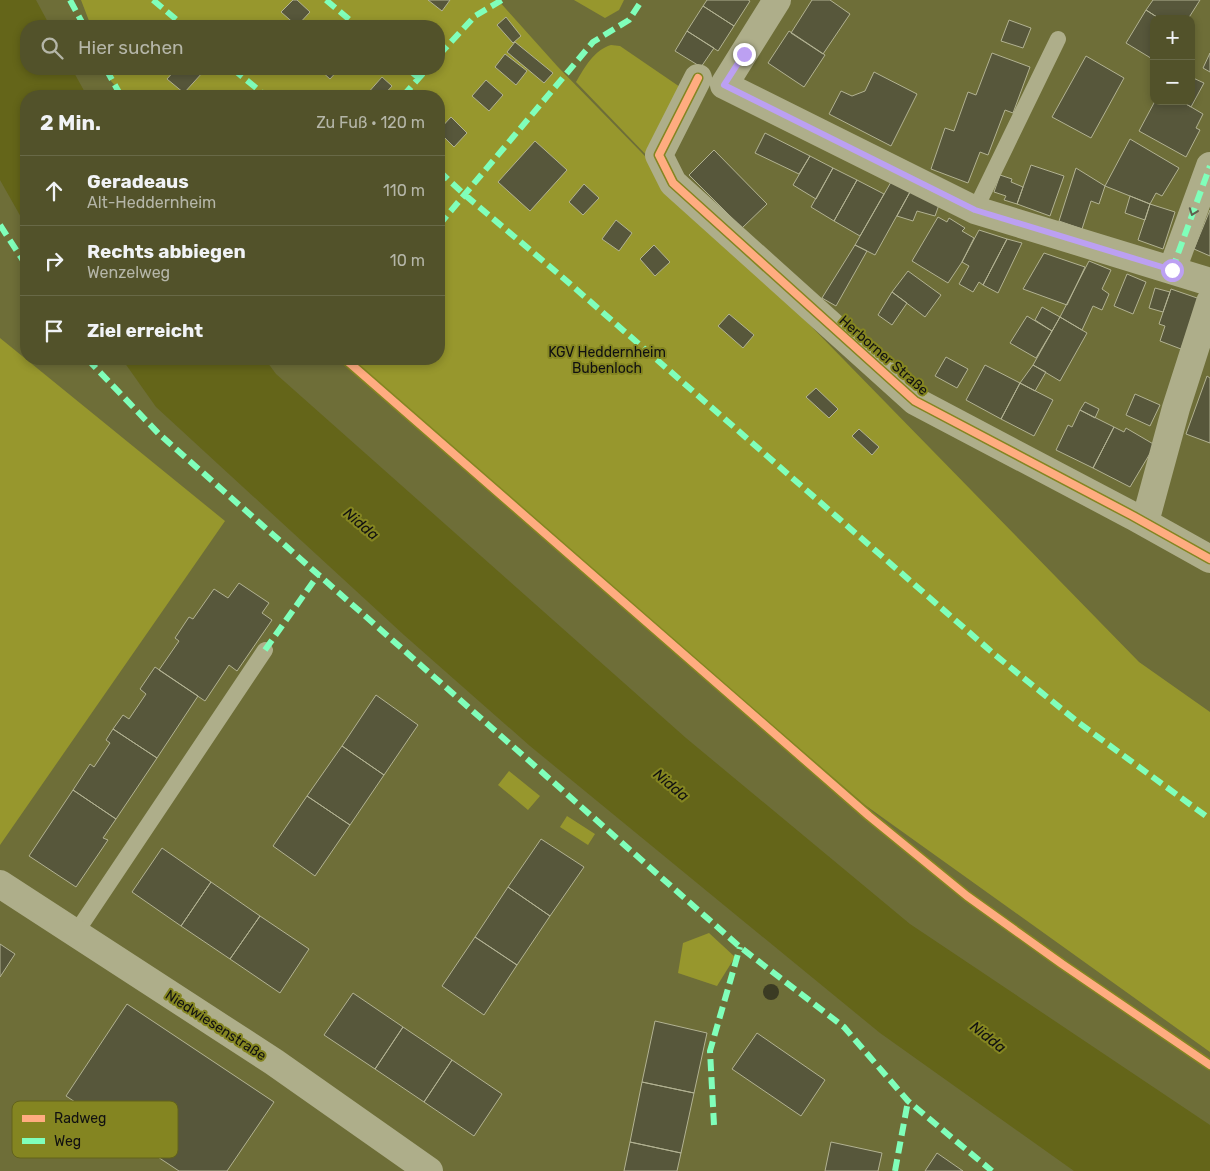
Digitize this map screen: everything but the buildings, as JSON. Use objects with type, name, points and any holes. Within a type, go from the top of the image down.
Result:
[{"type":"street","points":[[777,0],[724,85],[975,210],[1210,282]]},
{"type":"street","name":"Herborner Straße","points":[[698,78],[659,155],[673,182],[915,401],[1145,522],[1210,560]]},
{"type":"street","points":[[1172,270],[1210,166]]},
{"type":"street","points":[[1145,522],[1176,408],[1210,302]]},
{"type":"street","name":"Niedwiesenstraße","points":[[0,884],[274,1062],[429,1171]]},
{"type":"lane","points":[[975,210],[1058,39]]},
{"type":"lane","points":[[75,934],[264,650]]},
{"type":"green space","name":"KGV Heddernheim Bubenloch","points":[[81,0],[498,0],[558,67],[1139,662],[1210,712],[1210,1052],[865,805],[355,365],[445,365],[445,90],[119,90],[111,81],[109,75],[445,75],[445,20],[89,20]]},
{"type":"green space","points":[[574,0],[624,0],[619,10],[605,18]]},
{"type":"green space","points":[[611,45],[620,46],[680,87],[651,160],[576,82],[595,55]]},
{"type":"green space","points":[[0,338],[20,354],[20,365],[33,365],[225,521],[0,845]]},
{"type":"green space","points":[[509,771],[540,796],[528,810],[498,785]]},
{"type":"green space","points":[[567,816],[595,834],[588,845],[560,827]]},
{"type":"green space","points":[[709,933],[735,957],[717,986],[678,973],[683,943]]},
{"type":"water","points":[[0,0],[36,0],[47,20],[20,20],[20,75],[75,75],[84,90],[20,90],[20,215],[0,180]]},
{"type":"water","name":"Nidda","points":[[126,365],[269,365],[276,374],[686,738],[910,924],[1210,1125],[1210,1171],[1074,1171],[880,1033],[530,746],[404,635],[156,407]]},
{"type":"marked path","points":[[70,0],[81,20]]},
{"type":"marked path","points":[[153,0],[177,20]]},
{"type":"marked path","points":[[326,0],[350,20]]},
{"type":"marked path","points":[[445,48],[475,16],[502,0]]},
{"type":"marked path","points":[[445,218],[593,42],[629,20],[642,0]]},
{"type":"marked path","points":[[109,75],[118,90]]},
{"type":"marked path","points":[[240,75],[259,90]]},
{"type":"marked path","points":[[415,75],[419,78]]},
{"type":"marked path","points":[[408,90],[422,75]]},
{"type":"marked path","points":[[1172,270],[1210,166]]},
{"type":"marked path","points":[[445,177],[994,654],[1079,723],[1210,819]]},
{"type":"marked path","points":[[0,225],[20,256]]},
{"type":"marked path","points":[[93,365],[159,434],[740,947],[844,1027],[908,1101],[992,1171]]},
{"type":"marked path","points":[[265,650],[318,575]]},
{"type":"marked path","points":[[714,1125],[710,1051],[740,947]]},
{"type":"marked path","points":[[895,1171],[908,1101]]},
{"type":"cycle path","points":[[698,78],[659,155],[673,183],[915,401],[1133,516],[1210,559]]},
{"type":"cycle path","points":[[352,365],[869,816],[967,896],[1062,964],[1210,1065]]},
{"type":"route","points":[[744,54],[724,85],[975,210],[1172,270]]}]
